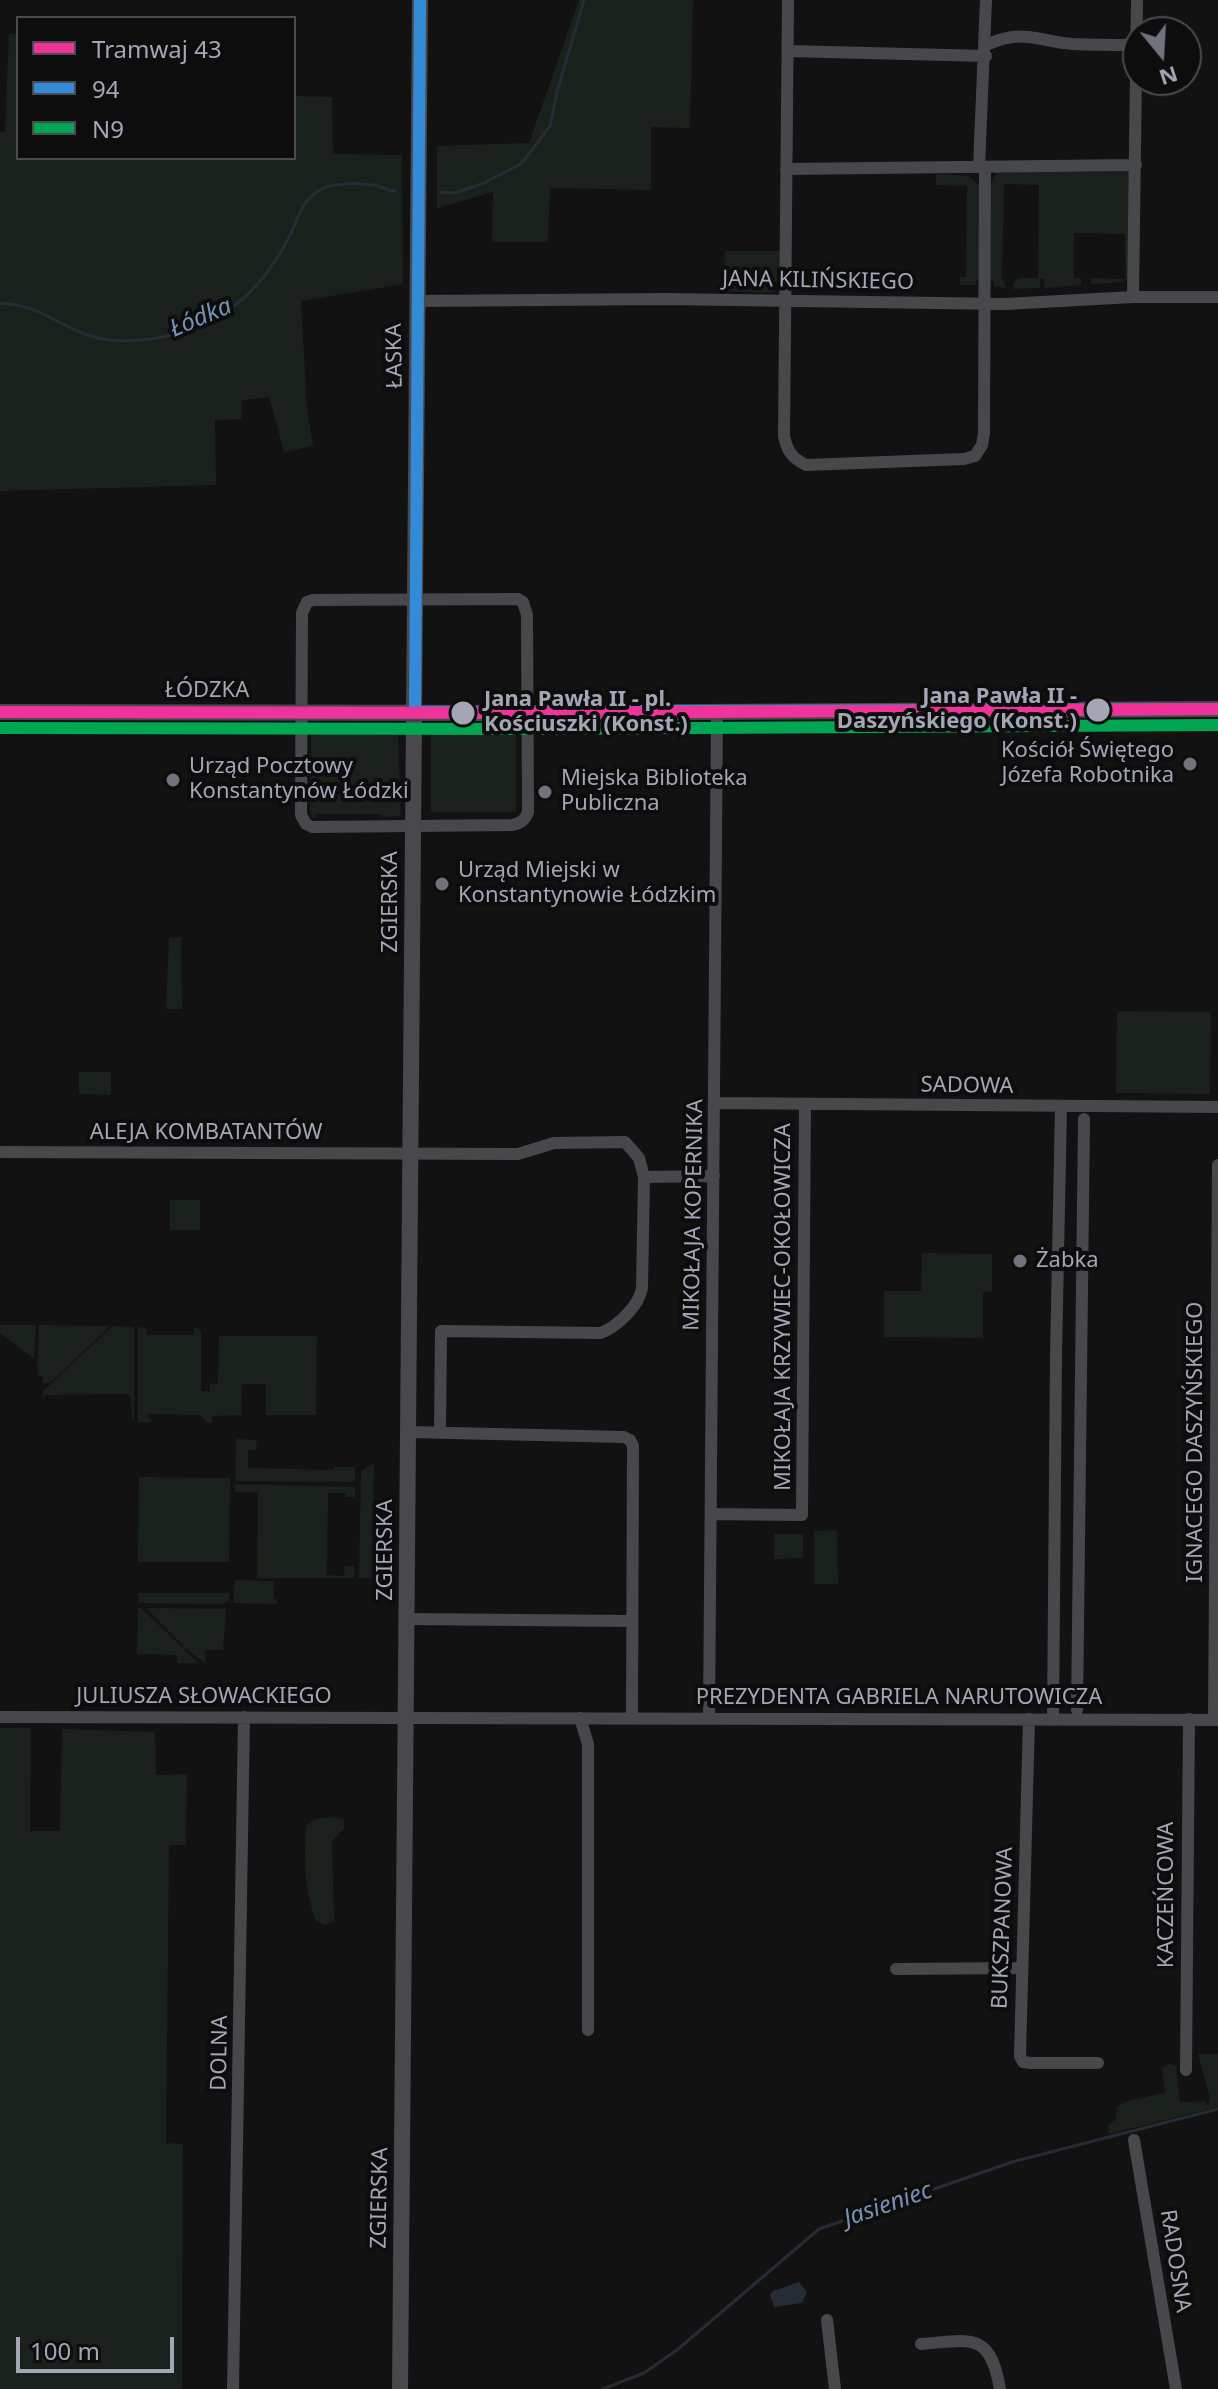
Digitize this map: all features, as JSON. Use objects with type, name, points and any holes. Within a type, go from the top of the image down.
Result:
[{"type":"main road","name":"ŁASKA","points":[[415,712],[420,0]]},
{"type":"main road","name":"ŁÓDZKA","points":[[0,712],[717,713],[1218,709]]},
{"type":"main road","name":"ZGIERSKA","points":[[400,2389],[415,712]]},
{"type":"street","points":[[788,0],[784,436],[787,450],[806,465],[964,459],[975,456],[982,445],[985,304],[982,167],[986,0]]},
{"type":"street","points":[[788,51],[986,51],[1003,38],[1020,36],[1072,44],[1122,45]]},
{"type":"street","points":[[1133,297],[1137,96]]},
{"type":"street","points":[[786,169],[1136,165]]},
{"type":"street","name":"JANA KILIŃSKIEGO","points":[[417,301],[665,299],[1038,304],[1133,297],[1218,297]]},
{"type":"street","points":[[518,599],[523,602],[527,615],[526,818],[512,825],[312,827],[302,821],[302,713],[302,613],[307,602],[518,599]]},
{"type":"street","name":"MIKOŁAJA KOPERNIKA","points":[[709,1717],[717,713]]},
{"type":"street","name":"SADOWA","points":[[715,1103],[1218,1107]]},
{"type":"street","name":"MIKOŁAJA KRZYWIEC-OKOŁOWICZA","points":[[711,1514],[802,1515],[805,1104]]},
{"type":"street","points":[[1053,1720],[1061,1107]]},
{"type":"street","points":[[1077,1710],[1084,1119]]},
{"type":"street","name":"ALEJA KOMBATANTÓW","points":[[0,1152],[518,1154],[554,1143],[625,1142],[639,1158],[644,1177]]},
{"type":"street","name":"IGNACEGO DASZYŃSKIEGO","points":[[1216,1720],[1218,1165]]},
{"type":"street","points":[[440,1432],[441,1331],[601,1333],[622,1318],[638,1300],[642,1288],[644,1177],[714,1176]]},
{"type":"street","points":[[1056,1355],[1080,1355]]},
{"type":"street","points":[[409,1432],[624,1437],[630,1440],[633,1462],[632,1717]]},
{"type":"street","points":[[407,1619],[632,1621]]},
{"type":"street","points":[[1053,1671],[1077,1671]]},
{"type":"street","name":"JULIUSZA SŁOWACKIEGO","points":[[0,1717],[407,1717]]},
{"type":"street","name":"DOLNA","points":[[233,2389],[244,1717]]},
{"type":"street","name":"PREZYDENTA GABRIELA NARUTOWICZA","points":[[407,1717],[1216,1720]]},
{"type":"street","points":[[580,1718],[588,1744],[588,2030]]},
{"type":"street","name":"BUKSZPANOWA","points":[[1029,1719],[1020,2056],[1023,2062],[1098,2063]]},
{"type":"street","name":"KACZEŃCOWA","points":[[1186,2070],[1189,1719]]},
{"type":"street","points":[[896,1969],[1021,1968]]},
{"type":"street","name":"RADOSNA","points":[[1134,2140],[1176,2389]]},
{"type":"street","points":[[827,2320],[835,2389]]},
{"type":"street","points":[[921,2344],[965,2341],[978,2344],[992,2356],[1000,2389]]},
{"type":"shaded area","points":[[579,0],[693,0],[690,128],[651,127],[651,190],[550,188],[548,242],[492,242],[493,192],[437,208],[437,146],[529,143]]},
{"type":"shaded area","points":[[9,34],[16,34],[16,160],[296,160],[296,96],[332,97],[333,154],[402,155],[403,284],[301,301],[307,410],[313,446],[284,452],[269,397],[242,400],[242,419],[215,420],[216,485],[0,491],[0,132],[5,132]]},
{"type":"shaded area","points":[[996,172],[1131,172],[1129,277],[1123,282],[1091,284],[1091,278],[1125,279],[1125,234],[1074,233],[1074,278],[1081,278],[1081,285],[1045,288],[1044,279],[1040,279],[1040,288],[1013,289],[1018,278],[1038,278],[1039,185],[1004,184],[1002,277],[1006,288],[994,286],[993,280],[990,280],[991,185]]},
{"type":"shaded area","points":[[936,174],[969,176],[980,186],[980,280],[975,285],[960,285],[960,277],[966,277],[967,186],[936,185]]},
{"type":"shaded area","points":[[725,251],[781,251],[780,282],[776,291],[724,291]]},
{"type":"shaded area","points":[[311,729],[398,731],[401,816],[315,814],[316,818],[313,818],[310,814]]},
{"type":"shaded area","points":[[431,730],[516,730],[516,812],[431,812]]},
{"type":"shaded area","points":[[181,937],[182,1009],[166,1009],[169,938]]},
{"type":"shaded area","points":[[1117,1011],[1211,1012],[1210,1094],[1116,1093]]},
{"type":"shaded area","points":[[79,1072],[111,1072],[111,1095],[79,1094]]},
{"type":"shaded area","points":[[170,1200],[200,1200],[200,1230],[170,1230]]},
{"type":"shaded area","points":[[922,1253],[992,1254],[992,1291],[983,1292],[983,1338],[884,1337],[884,1291],[921,1291]]},
{"type":"shaded area","points":[[0,1325],[36,1325],[34,1359],[0,1333]]},
{"type":"shaded area","points":[[39,1325],[110,1326],[50,1383],[43,1383],[43,1376],[37,1375]]},
{"type":"shaded area","points":[[113,1326],[134,1327],[134,1419],[131,1397],[127,1394],[45,1395],[42,1400],[43,1391]]},
{"type":"shaded area","points":[[138,1327],[146,1328],[147,1335],[193,1335],[194,1328],[198,1328],[201,1332],[201,1391],[210,1391],[210,1384],[218,1383],[219,1336],[317,1336],[316,1415],[266,1415],[266,1384],[242,1384],[241,1415],[212,1416],[212,1423],[207,1423],[201,1415],[147,1414],[152,1422],[138,1422]]},
{"type":"shaded area","points":[[236,1439],[257,1440],[256,1450],[248,1450],[248,1468],[334,1470],[334,1467],[355,1467],[355,1482],[235,1481]]},
{"type":"shaded area","points":[[374,1463],[372,1578],[359,1578],[361,1471]]},
{"type":"shaded area","points":[[139,1477],[230,1478],[229,1562],[138,1562]]},
{"type":"shaded area","points":[[235,1484],[355,1487],[355,1497],[346,1497],[346,1493],[328,1493],[327,1575],[344,1576],[345,1566],[354,1566],[354,1578],[257,1578],[258,1492],[235,1492]]},
{"type":"shaded area","points":[[837,1530],[838,1584],[814,1584],[814,1531]]},
{"type":"shaded area","points":[[774,1534],[803,1534],[803,1558],[774,1559]]},
{"type":"shaded area","points":[[235,1580],[274,1581],[277,1604],[233,1603]]},
{"type":"shaded area","points":[[138,1593],[229,1593],[229,1600],[224,1604],[139,1603]]},
{"type":"shaded area","points":[[138,1608],[183,1648],[146,1608],[226,1609],[223,1650],[205,1650],[205,1663],[187,1649],[184,1649],[198,1663],[177,1663],[177,1655],[137,1654]]},
{"type":"shaded area","points":[[0,1728],[31,1728],[30,1831],[60,1831],[62,1729],[155,1732],[156,1775],[187,1774],[186,1845],[169,1845],[166,2143],[183,2144],[182,2389],[0,2389]]},
{"type":"shaded area","points":[[315,1819],[344,1819],[344,1828],[332,1841],[334,1921],[325,1925],[316,1921],[309,1897],[305,1863],[306,1826]]},
{"type":"shaded area","points":[[1198,2054],[1218,2054],[1218,2107],[1109,2134],[1108,2125],[1116,2119],[1117,2107],[1127,2101],[1165,2093],[1162,2067],[1169,2064],[1176,2066],[1180,2102],[1204,2101],[1208,2106],[1210,2098]]},
{"type":"shaded area","points":[[799,2282],[807,2292],[802,2303],[774,2307],[770,2295],[773,2291]]},
{"type":"waterway","name":"Łódka","points":[[441,192],[455,193],[484,183],[521,164],[550,126],[584,0]]},
{"type":"waterway","name":"Łódka","points":[[0,303],[36,311],[101,339],[134,341],[175,334],[217,318],[251,292],[278,256],[302,208],[316,193],[329,186],[348,184],[375,185],[395,191]]},
{"type":"waterway","name":"Jasieniec","points":[[603,2389],[644,2373],[677,2350],[819,2229],[1012,2162],[1218,2109]]},
{"type":"tram line","name":"43","points":[[0,712],[1218,709]]},
{"type":"transit line","name":"94","points":[[415,712],[420,0]]},
{"type":"transit line","name":"94","points":[[415,712],[1218,709]]},
{"type":"transit line","name":"N9","points":[[0,728],[1218,725]]},
{"type":"place","name":"Jana Pawła II - Daszyńskiego (Konst.)","points":[[1098,710]]},
{"type":"place","name":"Jana Pawła II - pl. Kościuszki (Konst.)","points":[[463,713]]},
{"type":"place","name":"Kościół Świętego Józefa Robotnika","points":[[1190,764]]},
{"type":"place","name":"Urząd Pocztowy Konstantynów Łódzki","points":[[173,780]]},
{"type":"place","name":"Miejska Biblioteka Publiczna","points":[[545,792]]},
{"type":"place","name":"Urząd Miejski w Konstantynowie Łódzkim","points":[[442,884]]},
{"type":"place","name":"Żabka","points":[[1020,1261]]}]
